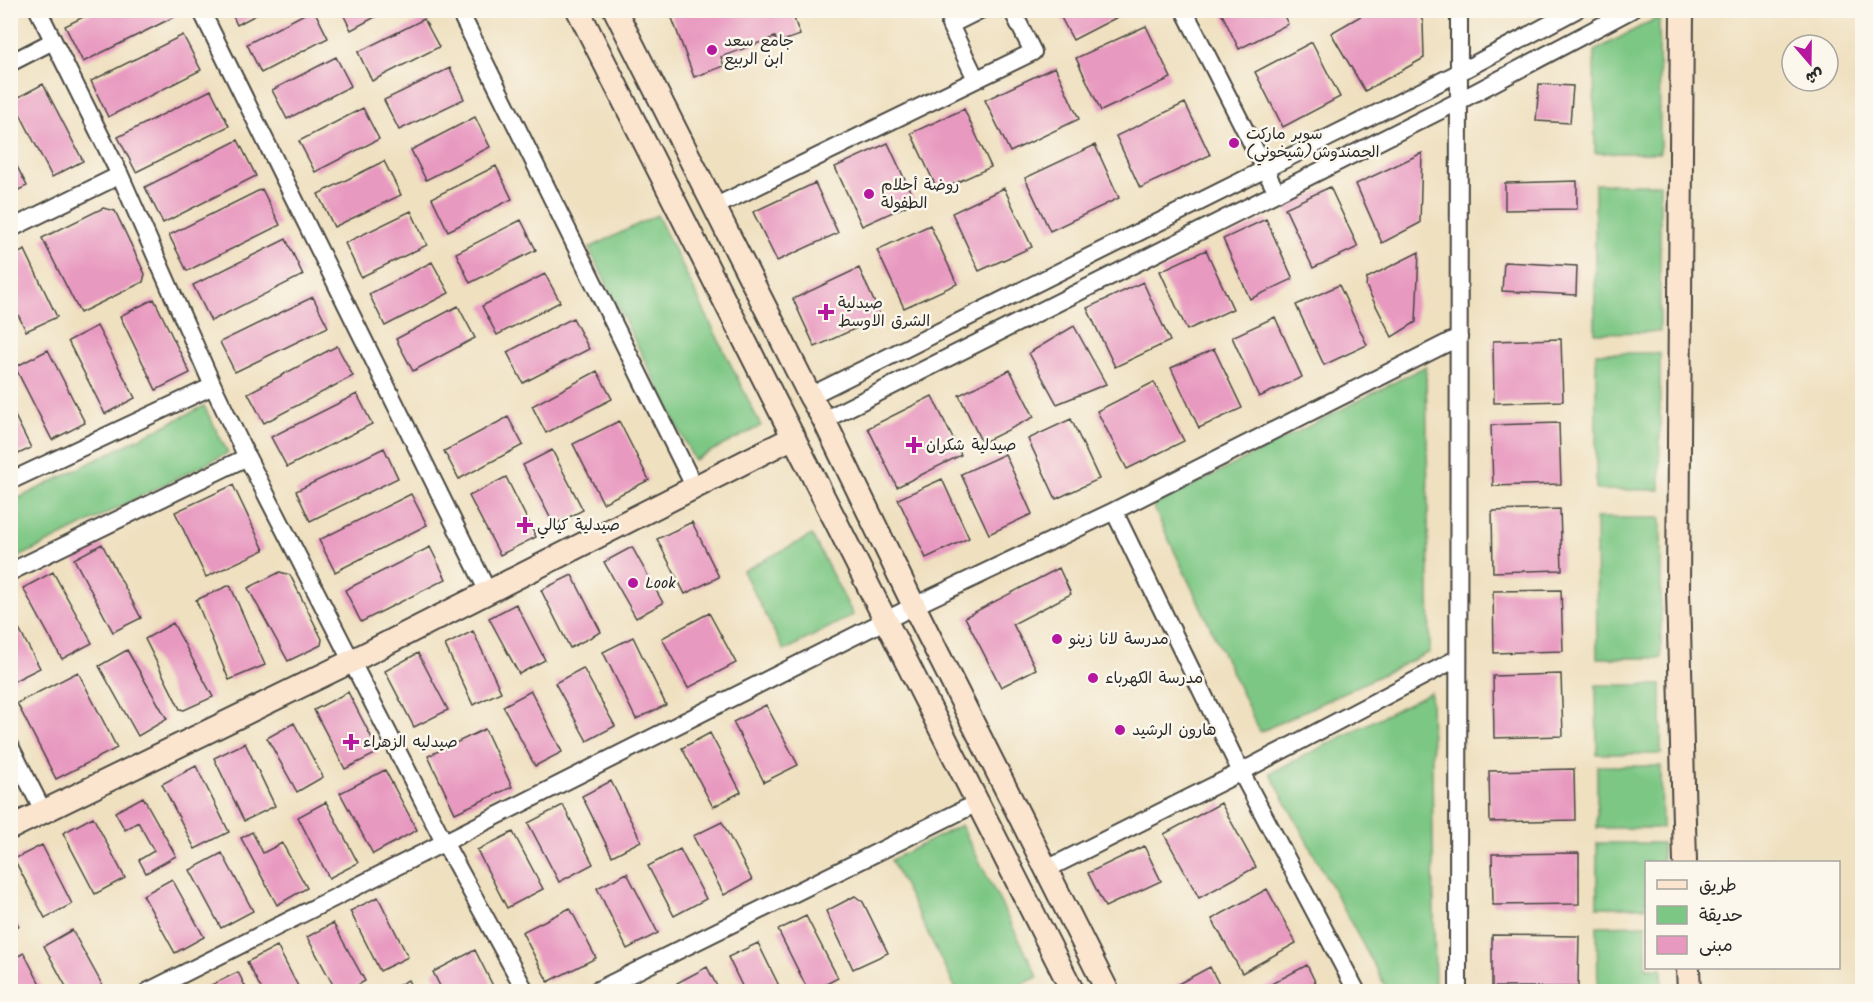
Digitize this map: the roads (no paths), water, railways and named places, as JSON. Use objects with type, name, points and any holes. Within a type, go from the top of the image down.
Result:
[{"type":"street","points":[[38,10],[120,176],[247,457],[444,842],[526,992]]},
{"type":"street","points":[[201,10],[488,592]]},
{"type":"street","points":[[459,10],[694,486]]},
{"type":"street","points":[[578,10],[886,620],[1069,990]]},
{"type":"street","points":[[615,10],[824,420],[914,606],[1108,992]]},
{"type":"street","points":[[976,80],[950,25],[980,10]]},
{"type":"street","points":[[714,207],[1033,52],[1012,10]]},
{"type":"street","points":[[1184,10],[1277,193]]},
{"type":"street","points":[[1458,992],[1459,10]]},
{"type":"street","points":[[810,396],[1458,73],[1576,10]]},
{"type":"street","points":[[824,420],[1459,101],[1631,10]]},
{"type":"street","points":[[1682,10],[1678,590],[1685,861]]},
{"type":"street","points":[[10,63],[53,41]]},
{"type":"street","points":[[10,230],[120,176]]},
{"type":"street","points":[[147,992],[914,606],[1114,512],[1459,337]]},
{"type":"street","points":[[10,481],[213,386]]},
{"type":"street","points":[[10,828],[352,661],[794,437]]},
{"type":"street","points":[[10,572],[247,457]]},
{"type":"street","points":[[1114,512],[1241,772],[1357,992]]},
{"type":"street","points":[[1047,869],[1241,772],[1458,658]]},
{"type":"street","points":[[10,746],[43,811]]},
{"type":"street","points":[[594,992],[977,803]]},
{"type":"street","points":[[1688,969],[1689,992]]},
{"type":"place","name":"جامع سعد ابن الربيع","points":[[712,50]]},
{"type":"place","name":"سوبر ماركت الحمندوش(شيخوني)","points":[[1234,143]]},
{"type":"place","name":"روضة أحلام الطفولة","points":[[869,194]]},
{"type":"place","name":"صيدلية الشرق الاوسط","points":[[826,312]]},
{"type":"place","name":"صيدلية شكران","points":[[914,445]]},
{"type":"place","name":"صيدلية كيالي","points":[[525,525]]},
{"type":"place","name":"Look","points":[[633,583]]},
{"type":"place","name":"مدرسة لانا زينو","points":[[1057,639]]},
{"type":"place","name":"مدرسة الكهرباء","points":[[1093,678]]},
{"type":"place","name":"هارون الرشيد","points":[[1120,730]]},
{"type":"place","name":"صيدليه الزهراء","points":[[351,742]]}]
